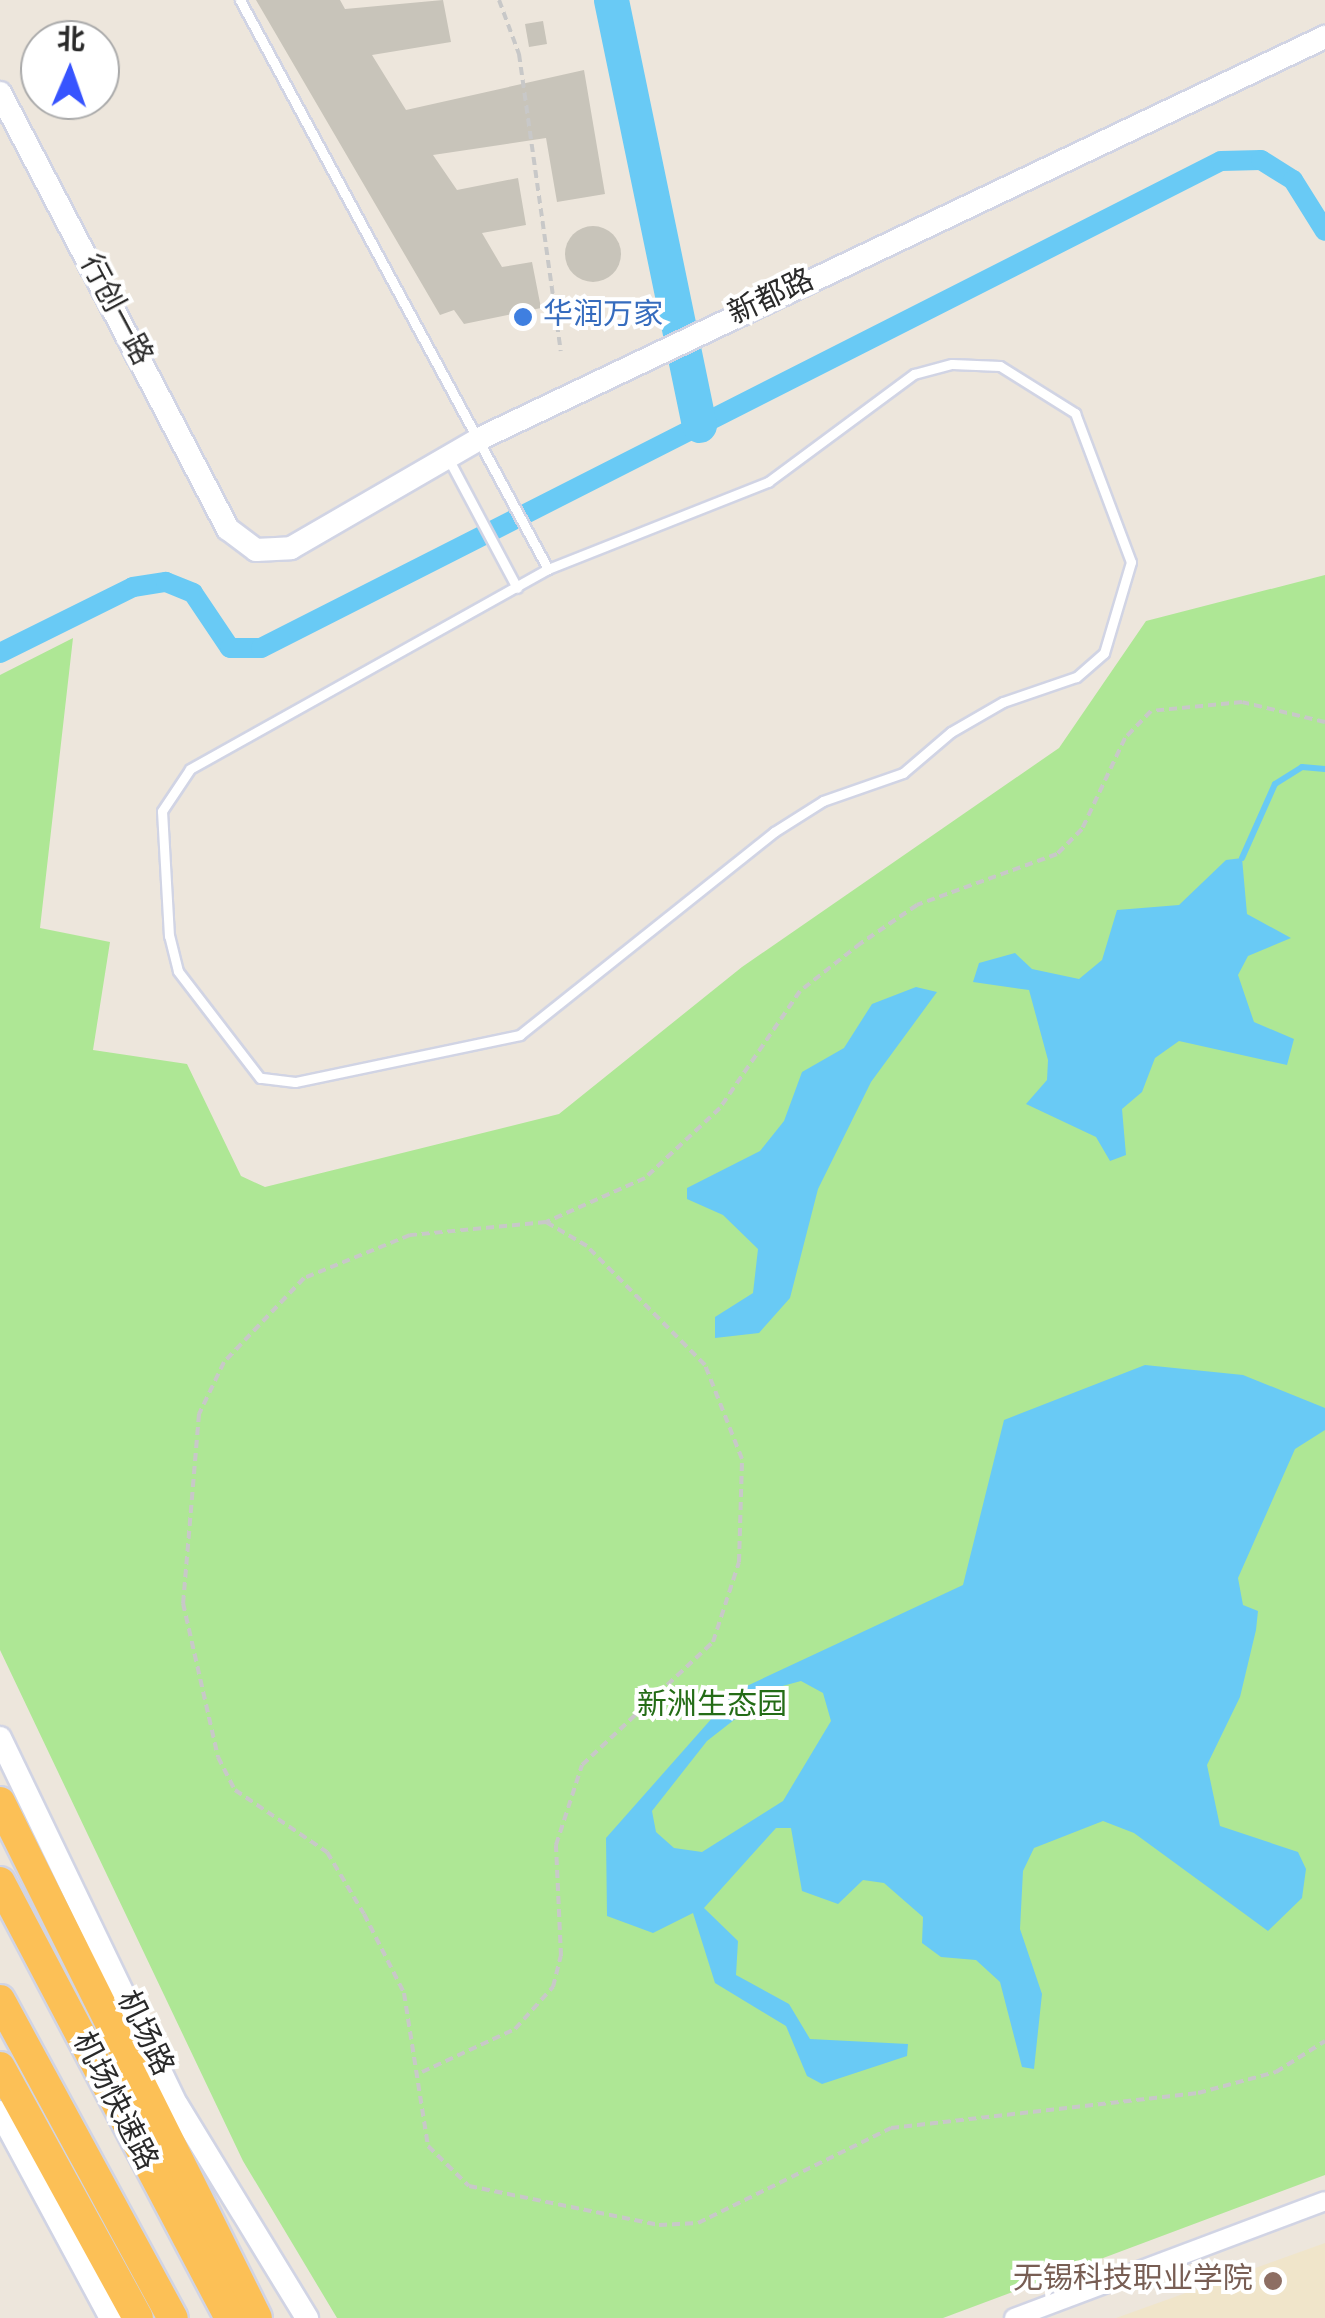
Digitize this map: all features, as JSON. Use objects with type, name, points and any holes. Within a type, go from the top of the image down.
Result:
[{"type":"highway","points":[[0,1802],[257,2318]]},
{"type":"highway","name":"机场快速路","points":[[0,1882],[230,2318]]},
{"type":"highway","name":"机场快速路","points":[[3,2008],[173,2318]]},
{"type":"highway","points":[[0,2067],[138,2318]]},
{"type":"street","name":"新都路","points":[[228,529],[256,550],[291,548],[479,439],[1325,37]]},
{"type":"street","name":"行创一路","points":[[0,94],[228,529]]},
{"type":"street","name":"机场路","points":[[0,1738],[177,2105],[307,2318]]},
{"type":"street","points":[[0,2112],[111,2318]]},
{"type":"street","points":[[1014,2318],[1052,2311],[1325,2201]]},
{"type":"lane","points":[[240,0],[548,569]]},
{"type":"lane","points":[[952,364],[1000,366],[1075,413],[1131,562],[1104,654],[1076,677],[1003,702],[903,773],[823,801],[520,1035],[295,1082],[260,1078],[178,971],[160,847],[172,788],[190,770],[516,588],[548,569],[768,482],[881,395],[952,364]]},
{"type":"lane","points":[[446,456],[516,588]]},
{"type":"path","points":[[499,0],[519,54],[561,352]]},
{"type":"path","points":[[1325,722],[1242,702],[1151,711],[1125,738],[1082,829],[1057,854],[917,904],[861,943],[800,992],[687,1145],[597,1206],[546,1222],[410,1234],[304,1278],[224,1362],[199,1414],[183,1603],[218,1757],[234,1790],[327,1852],[404,1993],[428,2146],[468,2186],[659,2225],[737,2208],[891,2128],[1198,2093],[1276,2072],[1325,2041]]},
{"type":"path","points":[[419,2073],[516,2030],[553,1987],[561,1956],[556,1845],[582,1766],[713,1642],[740,1562],[742,1459],[706,1365],[636,1290],[546,1222]]},
{"type":"shaded area","name":"无锡科技职业学院","points":[[1325,2243],[1325,2318],[1116,2318]]},
{"type":"green space","name":"新洲生态园","points":[[1325,575],[1325,2175],[943,2318],[337,2318],[243,2161],[0,1650],[0,675],[73,638],[40,928],[110,942],[93,1050],[187,1064],[241,1176],[265,1187],[559,1114],[742,967],[1059,748],[1146,621]]},
{"type":"water","points":[[1242,858],[1247,914],[1291,938],[1248,956],[1238,975],[1254,1022],[1294,1039],[1287,1065],[1179,1041],[1155,1058],[1142,1092],[1122,1109],[1126,1155],[1110,1161],[1096,1137],[1026,1104],[1047,1080],[1048,1060],[1029,990],[973,982],[979,963],[1015,953],[1032,969],[1079,979],[1102,960],[1117,910],[1179,905],[1226,860]]},
{"type":"water","points":[[916,987],[937,992],[871,1082],[818,1189],[790,1298],[759,1333],[715,1338],[715,1317],[753,1293],[758,1249],[723,1215],[687,1199],[687,1188],[760,1151],[784,1121],[802,1072],[844,1048],[872,1004]]},
{"type":"water","points":[[1145,1365],[1243,1375],[1325,1408],[1325,1430],[1295,1449],[1238,1578],[1243,1605],[1258,1611],[1256,1630],[1240,1697],[1207,1765],[1220,1826],[1298,1852],[1306,1869],[1302,1898],[1268,1931],[1134,1833],[1103,1821],[1034,1848],[1023,1871],[1020,1929],[1042,1994],[1034,2069],[1022,2067],[1000,1982],[976,1960],[941,1957],[922,1943],[923,1917],[884,1883],[863,1880],[838,1904],[802,1891],[791,1828],[776,1828],[704,1908],[738,1941],[736,1975],[789,2004],[810,2039],[908,2044],[907,2056],[822,2084],[807,2076],[786,2026],[715,1983],[693,1913],[653,1933],[607,1916],[606,1838],[736,1691],[963,1585],[1004,1420]],"holes":[[[801,1681],[823,1693],[831,1721],[783,1801],[702,1852],[674,1848],[656,1832],[652,1811],[707,1741],[775,1688]]]},
{"type":"building","points":[[256,0],[340,0],[345,9],[443,0],[451,42],[372,55],[406,110],[584,70],[605,194],[557,202],[546,138],[433,155],[457,190],[518,178],[526,225],[482,233],[502,267],[532,262],[541,308],[464,324],[454,310],[440,315]]},
{"type":"building","points":[[543,21],[547,44],[529,47],[525,24]]},
{"type":"building","points":[[593,226],[613,234],[621,254],[613,274],[593,282],[573,274],[565,254],[573,234]]},
{"type":"waterway","points":[[611,0],[699,425]]},
{"type":"waterway","points":[[0,653],[133,587],[166,582],[193,593],[230,648],[261,648],[1221,161],[1261,160],[1293,180],[1325,231]]},
{"type":"waterway","points":[[1242,858],[1275,784],[1302,767],[1325,769]]},
{"type":"place","name":"华润万家","points":[[523,317]]},
{"type":"place","name":"无锡科技职业学院","points":[[1273,2281]]}]
